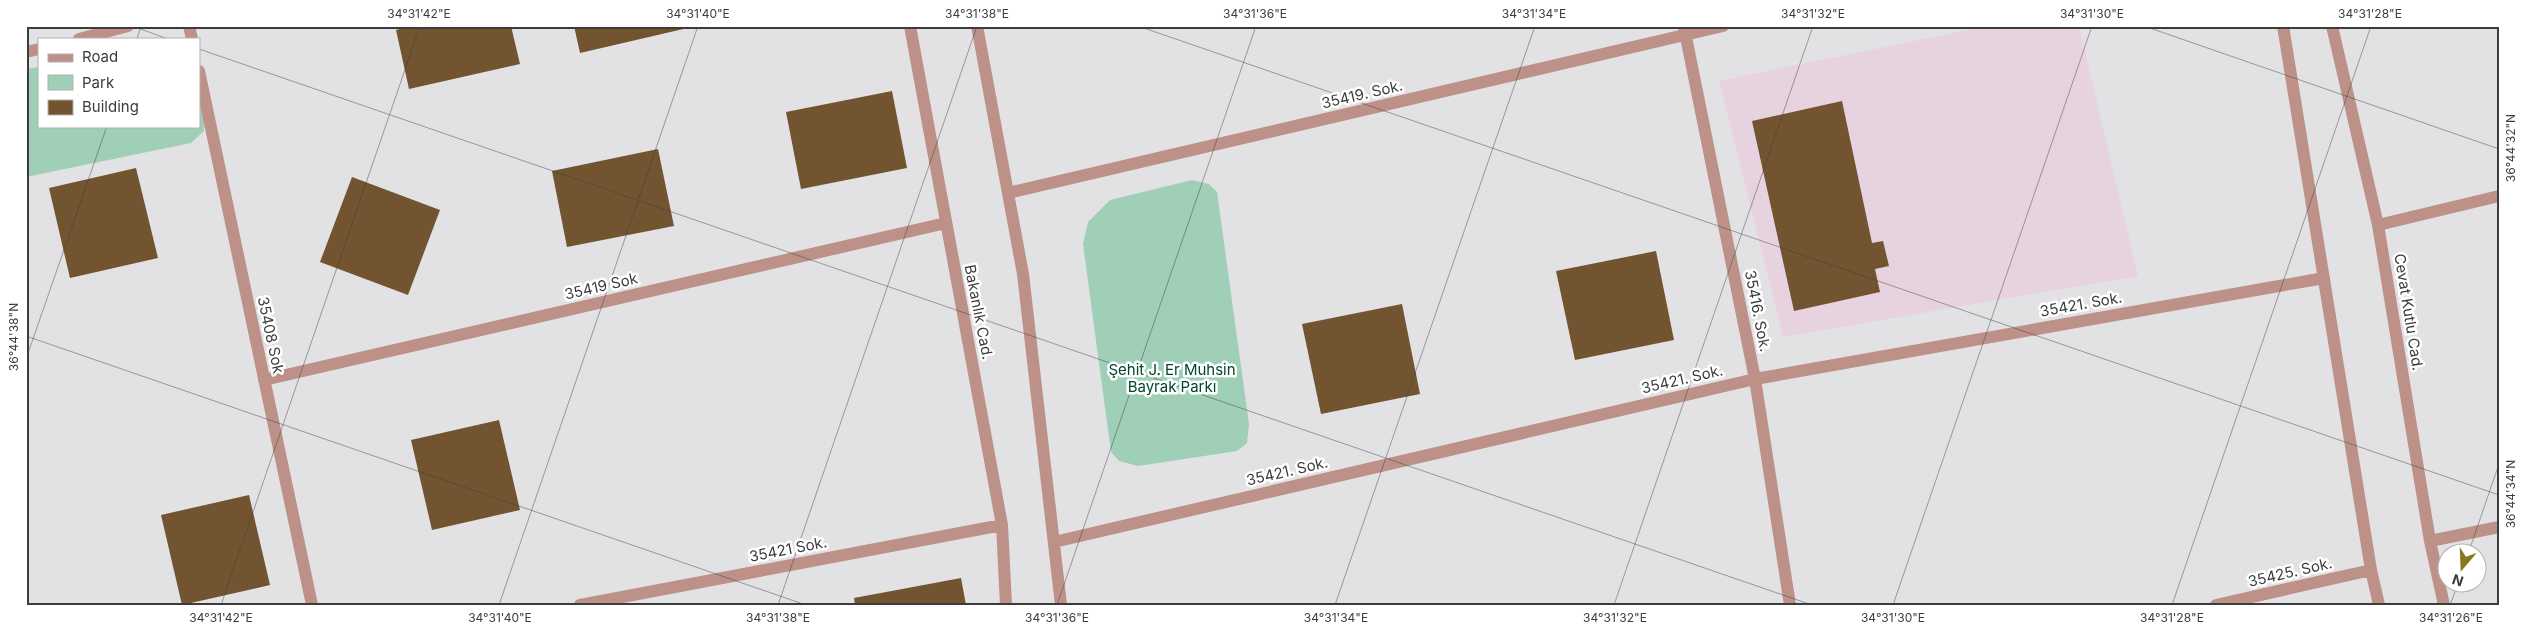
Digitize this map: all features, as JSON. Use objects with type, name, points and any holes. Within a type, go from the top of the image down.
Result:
[{"type":"street","points":[[83,38],[128,26]]},
{"type":"street","name":"Bakanlık Cad.","points":[[910,26],[1002,525],[1006,605]]},
{"type":"street","points":[[977,26],[1024,274],[1061,605]]},
{"type":"street","name":"35419. Sok.","points":[[1008,193],[1685,30],[1723,26]]},
{"type":"street","points":[[2283,26],[2371,570],[2379,605]]},
{"type":"street","name":"Cevat Kutlu Cad.","points":[[2332,26],[2378,225],[2430,541],[2444,605]]},
{"type":"street","name":"35416. Sok.","points":[[1685,30],[1756,379],[1790,605]]},
{"type":"street","name":"35408 Sok","points":[[200,76],[312,605]]},
{"type":"street","points":[[2378,225],[2499,196]]},
{"type":"street","name":"35419 Sok","points":[[264,380],[946,223]]},
{"type":"street","name":"35421. Sok.","points":[[1054,542],[1756,379],[2324,278]]},
{"type":"street","name":"35421 Sok.","points":[[580,605],[1002,525]]},
{"type":"street","points":[[2430,541],[2499,527]]},
{"type":"street","name":"35425. Sok.","points":[[2216,605],[2371,570]]},
{"type":"shaded area","points":[[1987,26],[2079,26],[2138,276],[1783,337],[1719,81]]},
{"type":"green space","points":[[38,67],[38,128],[200,128],[200,95],[204,131],[191,143],[26,177],[26,69]]},
{"type":"green space","name":"Şehit J. Er Muhsin Bayrak Parkı","points":[[1192,180],[1209,184],[1217,192],[1249,424],[1247,443],[1237,451],[1138,466],[1119,461],[1111,452],[1083,244],[1088,222],[1110,200]]},
{"type":"building","points":[[410,26],[511,26],[520,64],[409,89],[396,30]]},
{"type":"building","points":[[574,26],[692,26],[692,27],[580,53]]},
{"type":"building","points":[[892,91],[907,168],[801,189],[786,112]]},
{"type":"building","points":[[1842,101],[1872,243],[1883,241],[1889,266],[1875,269],[1880,292],[1794,311],[1752,121]]},
{"type":"building","points":[[658,149],[674,226],[567,247],[552,171]]},
{"type":"building","points":[[136,168],[158,258],[70,278],[49,188]]},
{"type":"building","points":[[352,177],[440,210],[408,295],[320,262]]},
{"type":"building","points":[[1656,251],[1674,340],[1575,360],[1556,271]]},
{"type":"building","points":[[1402,304],[1420,394],[1321,414],[1302,324]]},
{"type":"building","points":[[499,420],[520,510],[432,530],[411,440]]},
{"type":"building","points":[[249,495],[270,585],[182,605],[161,515]]},
{"type":"building","points":[[961,578],[966,605],[855,605],[854,598]]}]
